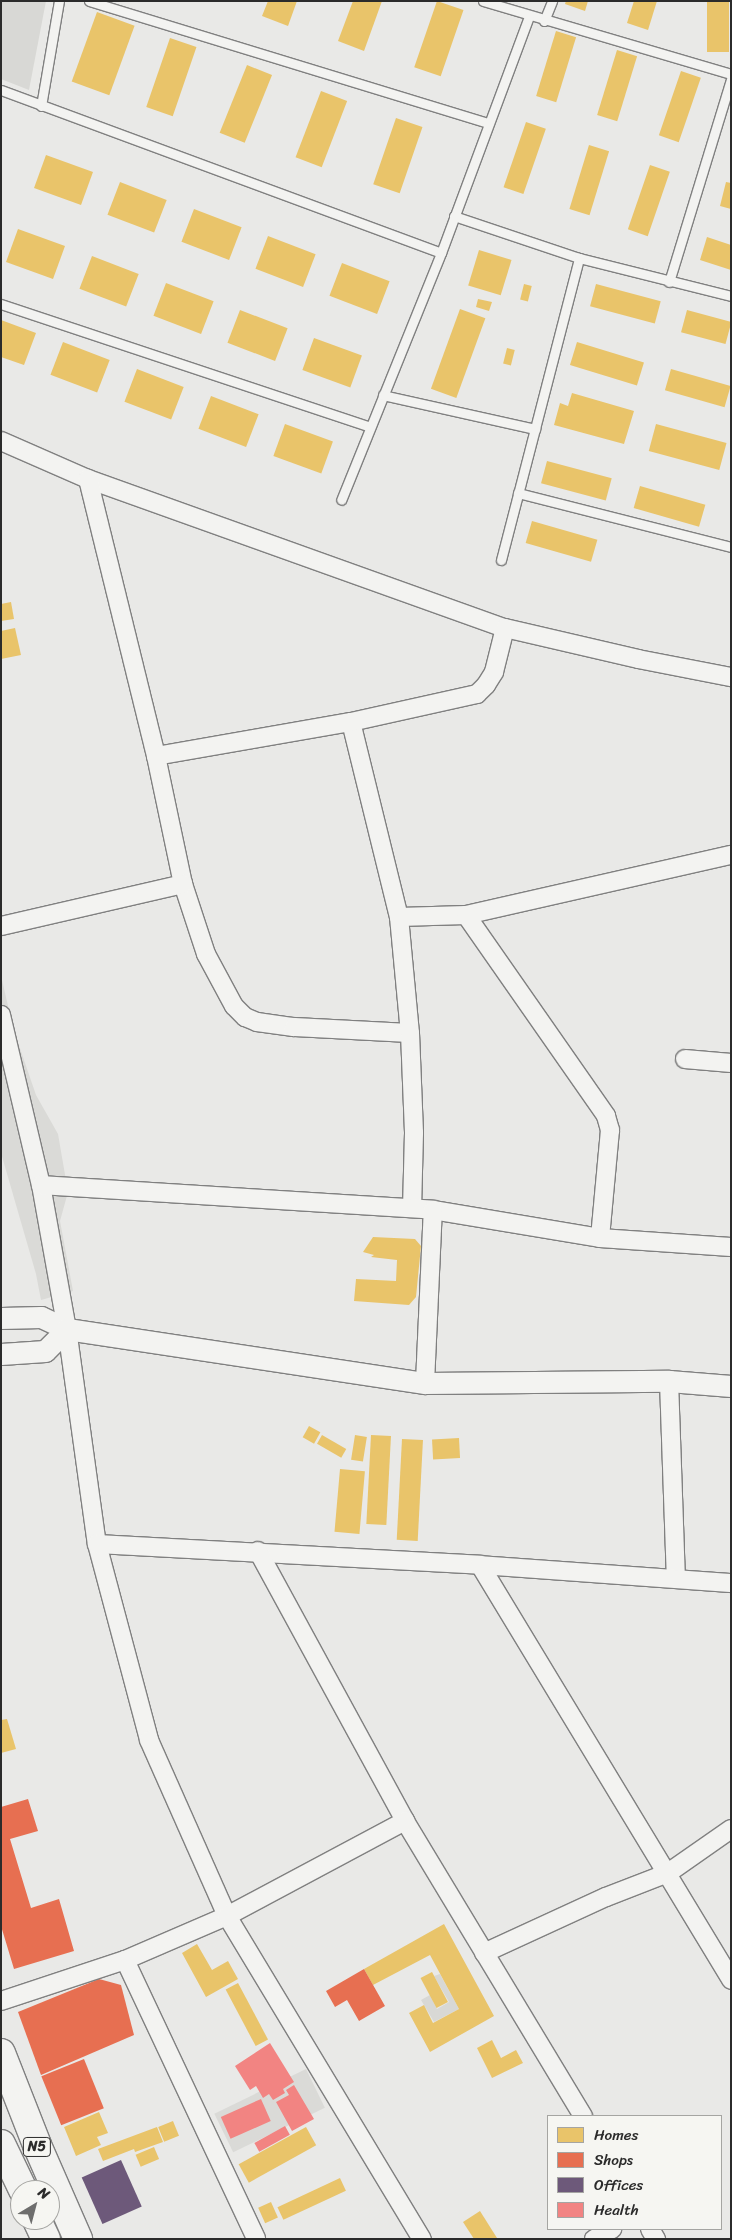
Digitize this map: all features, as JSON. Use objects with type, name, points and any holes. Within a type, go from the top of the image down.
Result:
[{"type":"highway","name":"N5","points":[[1,2053],[37,2146],[78,2239]]},
{"type":"highway","name":"N5","points":[[1,2144],[18,2180]]},
{"type":"street","points":[[1,441],[88,478],[506,628],[638,659],[731,677]]},
{"type":"street","points":[[88,478],[156,756],[183,884],[206,954],[234,1006],[245,1017],[257,1022],[294,1027],[410,1033]]},
{"type":"street","points":[[156,756],[351,722],[477,694],[486,685],[494,672],[506,628]]},
{"type":"street","points":[[351,722],[399,918],[410,1033],[414,1133],[412,1208]]},
{"type":"street","points":[[399,918],[466,915],[731,855]]},
{"type":"street","points":[[1,926],[183,884]]},
{"type":"street","points":[[466,915],[609,1123],[600,1238]]},
{"type":"street","points":[[1,1015],[41,1185],[67,1329],[97,1544],[149,1740],[227,1916],[422,2239]]},
{"type":"street","points":[[685,1059],[731,1063]]},
{"type":"street","points":[[41,1185],[412,1208],[600,1238],[731,1247]]},
{"type":"street","points":[[425,1383],[433,1210]]},
{"type":"street","points":[[1,1318],[41,1317],[67,1329],[425,1383],[669,1381],[731,1386]]},
{"type":"street","points":[[1,1354],[45,1351],[67,1329]]},
{"type":"street","points":[[669,1381],[676,1578]]},
{"type":"street","points":[[97,1544],[258,1551],[731,1583]]},
{"type":"street","points":[[258,1551],[405,1821],[582,2115]]},
{"type":"street","points":[[480,1565],[731,1980]]},
{"type":"street","points":[[1,2001],[125,1960],[227,1916],[405,1821]]},
{"type":"street","points":[[484,1953],[606,1897],[668,1873],[731,1830]]},
{"type":"street","points":[[125,1960],[256,2239]]},
{"type":"street","points":[[594,2239],[610,2230]]},
{"type":"lane","points":[[41,106],[58,1]]},
{"type":"lane","points":[[88,1],[489,123]]},
{"type":"lane","points":[[483,1],[544,21],[731,74]]},
{"type":"lane","points":[[544,21],[552,1]]},
{"type":"lane","points":[[341,500],[440,253],[529,16]]},
{"type":"lane","points":[[669,282],[731,79]]},
{"type":"lane","points":[[1,90],[440,253]]},
{"type":"lane","points":[[454,216],[578,258],[731,296]]},
{"type":"lane","points":[[501,560],[578,258]]},
{"type":"lane","points":[[1,304],[370,427]]},
{"type":"lane","points":[[383,394],[535,429]]},
{"type":"lane","points":[[518,493],[731,547]]},
{"type":"shaded area","points":[[1,1],[46,1],[29,90],[1,79]]},
{"type":"shaded area","points":[[1,976],[14,1031],[36,1095],[58,1134],[68,1192],[60,1221],[73,1291],[41,1300],[36,1274],[1,1153]]},
{"type":"shaded area","points":[[440,1974],[459,2009],[434,2022],[421,2000],[430,1995],[437,2009],[449,2002],[434,1976]]},
{"type":"shaded area","points":[[306,2069],[325,2108],[233,2152],[214,2114]]},
{"type":"building: Homes","points":[[268,1],[297,1],[288,26],[262,16]]},
{"type":"building: Homes","points":[[353,1],[382,1],[364,51],[338,41]]},
{"type":"building: Homes","points":[[437,1],[463,10],[441,76],[414,67]]},
{"type":"building: Homes","points":[[566,1],[588,1],[585,11],[565,4]]},
{"type":"building: Homes","points":[[634,1],[657,1],[648,30],[627,23]]},
{"type":"building: Homes","points":[[707,1],[729,1],[729,52],[707,52]]},
{"type":"building: Homes","points":[[97,12],[135,26],[109,95],[72,82]]},
{"type":"building: Homes","points":[[556,31],[576,37],[556,102],[536,96]]},
{"type":"building: Homes","points":[[170,38],[196,47],[173,116],[146,107]]},
{"type":"building: Homes","points":[[617,50],[637,56],[617,121],[597,115]]},
{"type":"building: Homes","points":[[247,65],[272,75],[245,143],[220,133]]},
{"type":"building: Homes","points":[[681,71],[701,78],[679,142],[659,135]]},
{"type":"building: Homes","points":[[321,91],[347,101],[322,167],[296,157]]},
{"type":"building: Homes","points":[[396,118],[422,127],[400,193],[373,184]]},
{"type":"building: Homes","points":[[526,122],[546,129],[523,194],[504,187]]},
{"type":"building: Homes","points":[[589,145],[609,151],[589,215],[569,209]]},
{"type":"building: Homes","points":[[46,155],[93,172],[81,205],[34,188]]},
{"type":"building: Homes","points":[[650,165],[670,172],[648,236],[628,229]]},
{"type":"building: Homes","points":[[120,182],[167,200],[154,233],[107,215]]},
{"type":"building: Homes","points":[[726,182],[731,183],[731,209],[720,206]]},
{"type":"building: Homes","points":[[194,209],[242,227],[229,260],[181,242]]},
{"type":"building: Homes","points":[[18,229],[65,246],[53,279],[6,262]]},
{"type":"building: Homes","points":[[268,236],[316,254],[303,287],[255,269]]},
{"type":"building: Homes","points":[[707,237],[731,245],[731,270],[700,260]]},
{"type":"building: Homes","points":[[479,250],[512,260],[501,295],[468,285]]},
{"type":"building: Homes","points":[[92,256],[139,274],[126,307],[79,289]]},
{"type":"building: Homes","points":[[342,263],[390,281],[377,314],[329,296]]},
{"type":"building: Homes","points":[[166,283],[214,301],[201,334],[153,316]]},
{"type":"building: Homes","points":[[524,284],[532,286],[528,301],[520,300]]},
{"type":"building: Homes","points":[[596,284],[661,301],[655,324],[590,306]]},
{"type":"building: Homes","points":[[478,299],[492,302],[489,311],[476,307]]},
{"type":"building: Homes","points":[[460,309],[485,318],[456,398],[431,389]]},
{"type":"building: Homes","points":[[240,310],[288,328],[275,361],[227,343]]},
{"type":"building: Homes","points":[[687,310],[731,322],[725,344],[681,332]]},
{"type":"building: Homes","points":[[1,320],[36,333],[24,365],[1,357]]},
{"type":"building: Homes","points":[[314,338],[362,355],[350,387],[302,370]]},
{"type":"building: Homes","points":[[63,342],[110,360],[97,393],[50,375]]},
{"type":"building: Homes","points":[[577,342],[644,362],[637,385],[570,365]]},
{"type":"building: Homes","points":[[507,348],[515,350],[511,365],[503,364]]},
{"type":"building: Homes","points":[[137,369],[184,387],[171,420],[124,402]]},
{"type":"building: Homes","points":[[671,369],[731,386],[725,407],[665,390]]},
{"type":"building: Homes","points":[[572,393],[634,411],[624,444],[554,425],[560,403],[568,406]]},
{"type":"building: Homes","points":[[211,396],[259,414],[246,447],[198,429]]},
{"type":"building: Homes","points":[[285,424],[333,441],[321,473],[273,456]]},
{"type":"building: Homes","points":[[656,424],[727,443],[719,470],[649,451]]},
{"type":"building: Homes","points":[[547,461],[612,478],[606,501],[541,483]]},
{"type":"building: Homes","points":[[640,486],[705,505],[699,527],[634,508]]},
{"type":"building: Homes","points":[[532,521],[597,540],[591,562],[526,543]]},
{"type":"building: Homes","points":[[11,602],[14,619],[1,621],[1,604]]},
{"type":"building: Homes","points":[[15,628],[21,655],[1,659],[1,631]]},
{"type":"building: Homes","points":[[373,1237],[415,1239],[421,1246],[416,1297],[409,1305],[354,1301],[356,1279],[396,1281],[397,1260],[371,1257],[374,1255],[363,1252]]},
{"type":"building: Homes","points":[[309,1426],[320,1432],[314,1444],[303,1437]]},
{"type":"building: Homes","points":[[322,1435],[346,1449],[341,1458],[317,1444]]},
{"type":"building: Homes","points":[[355,1435],[367,1437],[363,1462],[351,1460]]},
{"type":"building: Homes","points":[[371,1435],[391,1436],[386,1525],[366,1524]]},
{"type":"building: Homes","points":[[459,1438],[460,1458],[433,1459],[432,1439]]},
{"type":"building: Homes","points":[[402,1439],[423,1440],[418,1541],[397,1540]]},
{"type":"building: Homes","points":[[340,1469],[365,1471],[359,1534],[335,1532]]},
{"type":"building: Homes","points":[[7,1719],[16,1749],[1,1753],[1,1720]]},
{"type":"building: Homes","points":[[444,1924],[494,2016],[430,2052],[409,2013],[424,2005],[433,2023],[459,2009],[430,1955],[373,1985],[364,1969]]},
{"type":"building: Homes","points":[[197,1944],[212,1970],[228,1961],[238,1979],[206,1997],[182,1953]]},
{"type":"building: Homes","points":[[432,1972],[448,2002],[436,2008],[421,1978]]},
{"type":"building: Homes","points":[[238,1983],[268,2040],[256,2046],[226,1990]]},
{"type":"building: Homes","points":[[492,2040],[501,2058],[516,2050],[523,2063],[492,2078],[477,2048]]},
{"type":"building: Homes","points":[[99,2112],[108,2133],[97,2137],[101,2145],[76,2156],[64,2127]]},
{"type":"building: Homes","points":[[173,2121],[179,2136],[164,2142],[158,2127]]},
{"type":"building: Homes","points":[[157,2127],[163,2142],[135,2152],[134,2149],[103,2161],[98,2149]]},
{"type":"building: Homes","points":[[306,2127],[316,2145],[249,2183],[239,2164]]},
{"type":"building: Homes","points":[[154,2147],[159,2159],[141,2167],[136,2155]]},
{"type":"building: Homes","points":[[340,2178],[346,2191],[283,2220],[277,2207]]},
{"type":"building: Homes","points":[[271,2202],[278,2218],[265,2223],[258,2208]]},
{"type":"building: Homes","points":[[480,2211],[497,2238],[474,2239],[463,2222]]},
{"type":"building: Shops","points":[[28,1799],[38,1831],[10,1839],[31,1908],[59,1899],[74,1951],[14,1969],[1,1926],[1,1807]]},
{"type":"building: Shops","points":[[364,1969],[385,2006],[359,2021],[347,2000],[335,2007],[326,1991]]},
{"type":"building: Shops","points":[[99,1979],[121,1985],[134,2035],[41,2075],[18,2012]]},
{"type":"building: Shops","points":[[84,2059],[104,2108],[61,2125],[41,2076]]},
{"type":"building: Offices","points":[[121,2160],[142,2207],[102,2224],[82,2177]]},
{"type":"building: Health","points":[[270,2043],[294,2082],[283,2089],[285,2093],[273,2100],[269,2094],[263,2098],[256,2086],[250,2090],[235,2066]]},
{"type":"building: Health","points":[[294,2085],[314,2119],[292,2131],[276,2102],[289,2095],[286,2090]]},
{"type":"building: Health","points":[[261,2099],[271,2121],[231,2139],[221,2117]]},
{"type":"building: Health","points":[[285,2126],[290,2135],[259,2152],[254,2143]]}]
